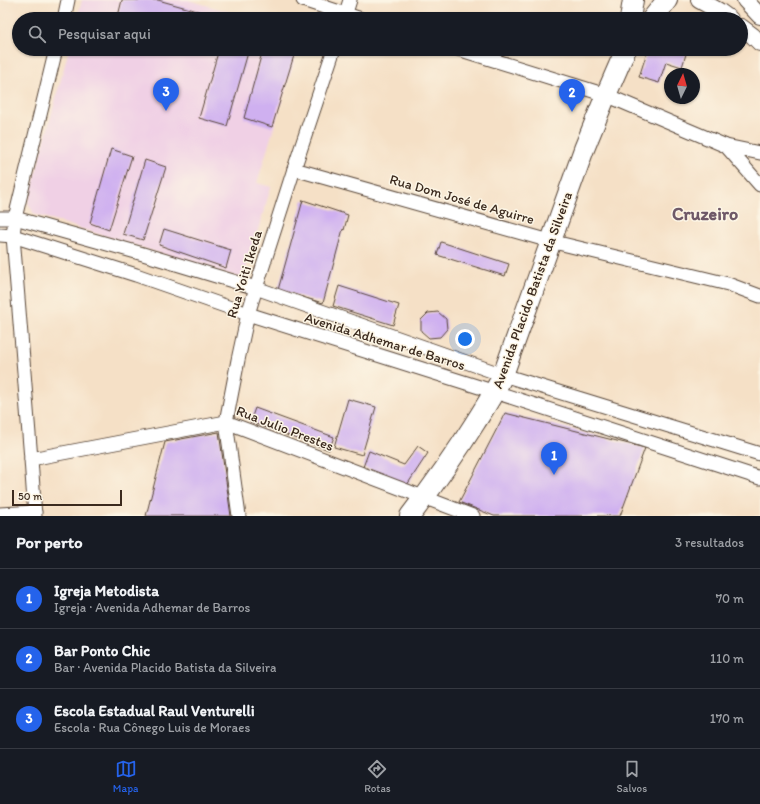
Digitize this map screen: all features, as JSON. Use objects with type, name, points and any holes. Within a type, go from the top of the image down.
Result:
[{"type":"main road","points":[[631,12],[633,0]]},
{"type":"main road","points":[[658,12],[667,0]]},
{"type":"main road","name":"Avenida Placido Batista da Silveira","points":[[410,516],[461,445],[499,383],[584,149],[623,56]]},
{"type":"street","points":[[65,12],[68,0]]},
{"type":"street","points":[[303,0],[333,12]]},
{"type":"street","points":[[346,12],[350,0]]},
{"type":"street","points":[[699,0],[719,12]]},
{"type":"street","points":[[745,0],[760,16]]},
{"type":"street","points":[[748,32],[760,43]]},
{"type":"street","points":[[0,514],[35,514],[32,459],[6,236],[15,218],[54,56]]},
{"type":"street","name":"Rua Yoiti Ikeda","points":[[239,516],[226,422],[248,314],[332,56]]},
{"type":"street","points":[[481,56],[606,95],[726,146],[760,153]]},
{"type":"street","points":[[726,146],[760,184]]},
{"type":"street","name":"Rua Dom José de Aguirre","points":[[294,169],[550,241],[728,284],[760,296]]},
{"type":"street","name":"Avenida Adhemar de Barros","points":[[0,218],[15,218],[256,288],[499,383],[697,458],[760,478]]},
{"type":"street","name":"Avenida Adhemar de Barros","points":[[6,236],[136,275],[248,314],[499,383],[705,437],[760,454]]},
{"type":"street","points":[[136,275],[143,254]]},
{"type":"street","name":"Rua Julio Prestes","points":[[32,459],[226,422],[474,516]]},
{"type":"street","points":[[697,458],[705,437]]},
{"type":"shaded area","points":[[82,0],[188,0],[230,12],[79,12]]},
{"type":"shaded area","points":[[67,56],[296,56],[257,183],[271,187],[243,279],[34,214],[28,203]]},
{"type":"building","points":[[122,0],[158,0],[201,12],[119,12]]},
{"type":"building","points":[[217,56],[247,56],[227,126],[199,118]]},
{"type":"building","points":[[261,56],[294,56],[272,127],[244,118]]},
{"type":"building","points":[[646,56],[685,56],[682,67],[666,62],[659,83],[639,77]]},
{"type":"building","points":[[111,149],[132,156],[109,230],[90,223]]},
{"type":"building","points":[[145,160],[166,167],[143,240],[123,234]]},
{"type":"building","points":[[303,200],[348,215],[323,303],[278,290]]},
{"type":"building","points":[[164,229],[231,250],[226,268],[159,245]]},
{"type":"building","points":[[441,242],[509,264],[505,276],[437,255]]},
{"type":"building","points":[[339,286],[399,305],[393,325],[333,306]]},
{"type":"building","points":[[438,312],[446,319],[447,329],[440,337],[429,338],[421,331],[421,320],[428,313]]},
{"type":"building","points":[[348,399],[376,407],[362,455],[334,447]]},
{"type":"building","points":[[255,408],[334,437],[329,450],[250,422]]},
{"type":"building","points":[[505,413],[645,448],[620,516],[494,516],[459,502]]},
{"type":"building","points":[[219,432],[231,516],[146,516],[165,442]]},
{"type":"building","points":[[418,446],[428,453],[407,485],[363,467],[369,451],[404,465]]},
{"type":"place","name":"Escola Estadual Raul Venturelli","points":[[166,111]]},
{"type":"place","name":"Bar Ponto Chic","points":[[572,112]]},
{"type":"place","name":"Igreja Metodista","points":[[554,475]]},
{"type":"district","name":"Cruzeiro","points":[[705,214]]}]
